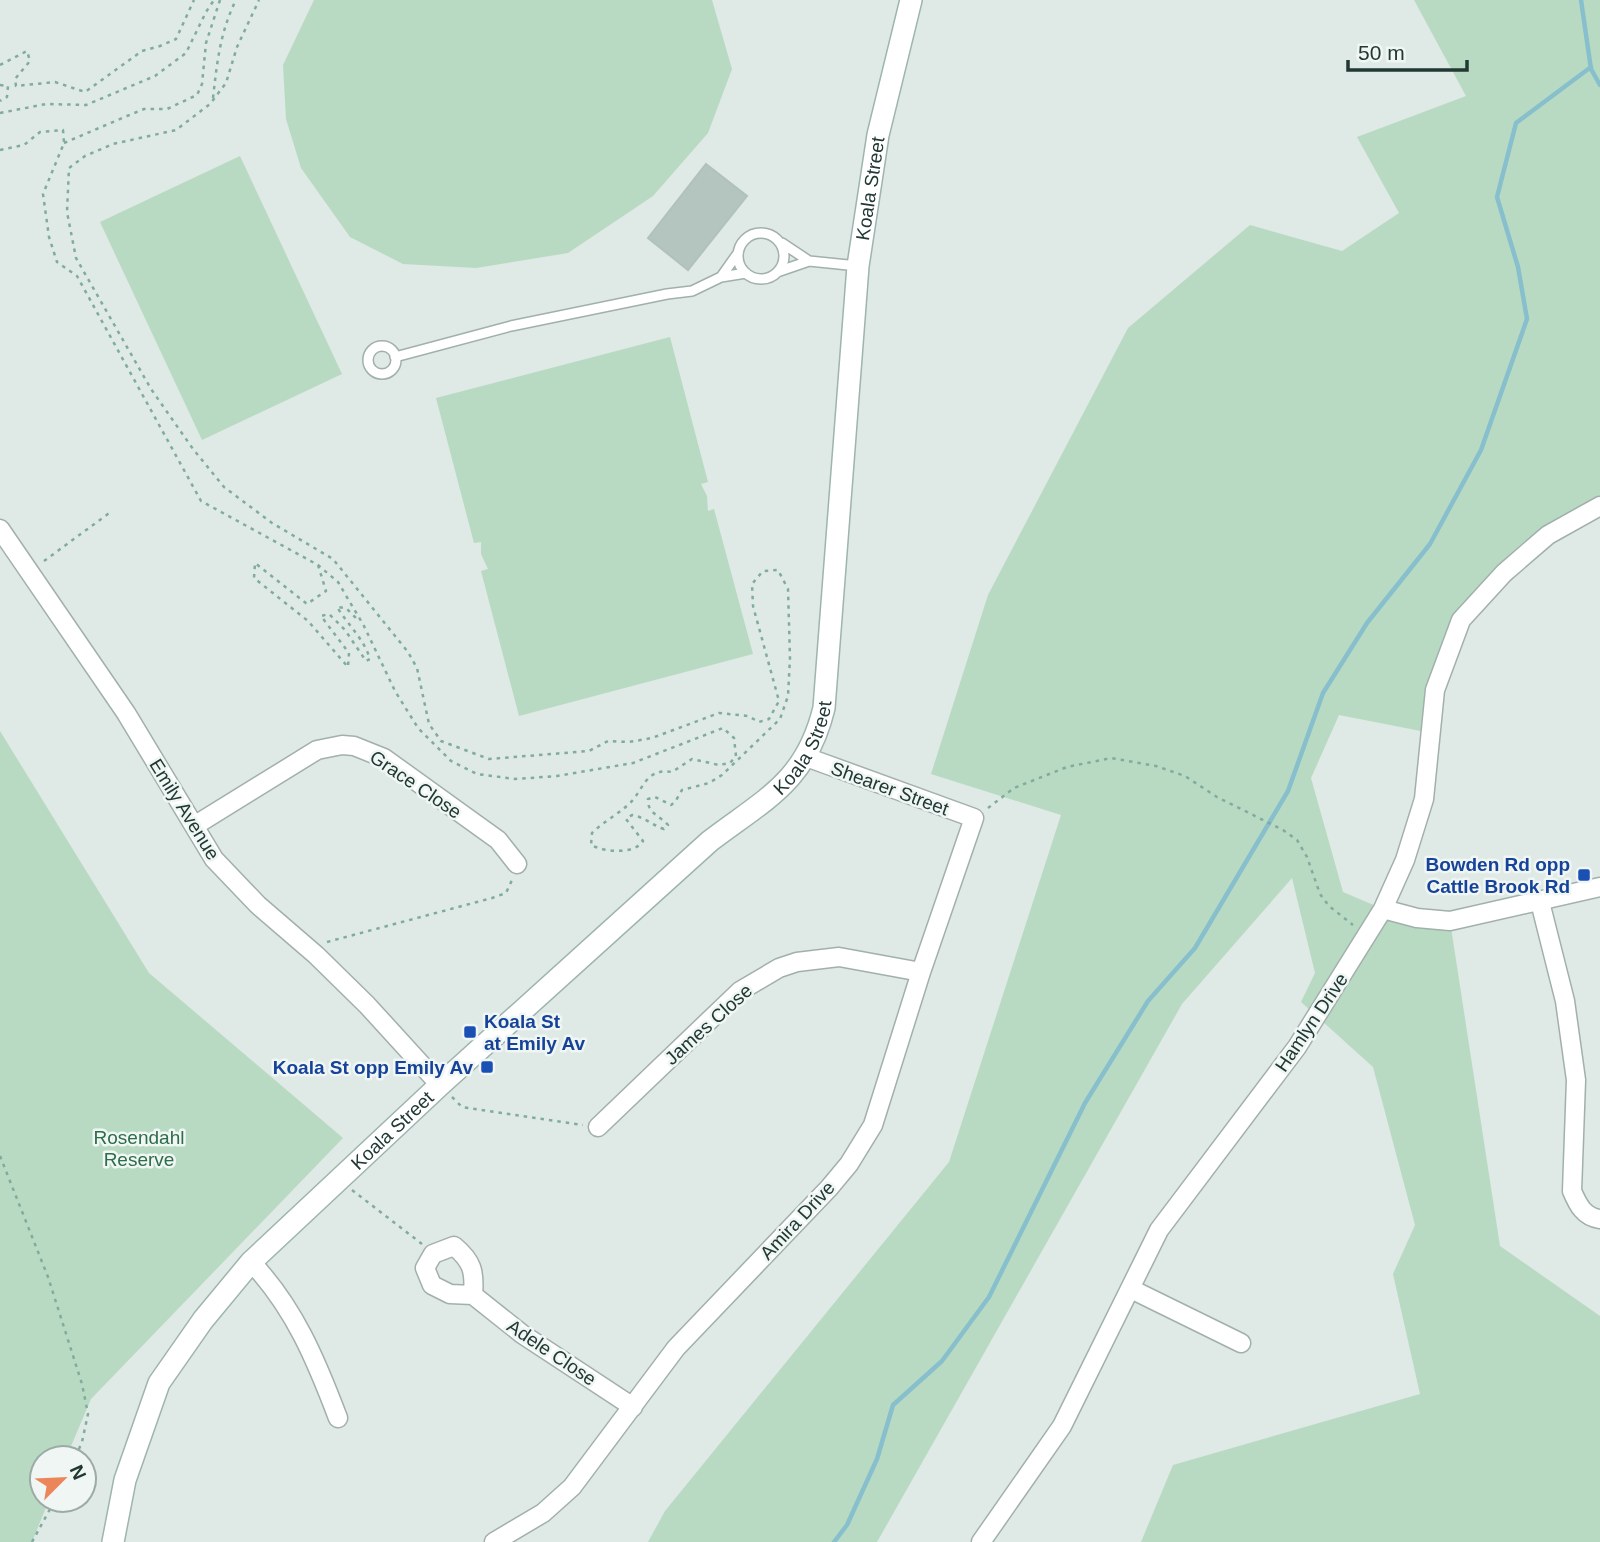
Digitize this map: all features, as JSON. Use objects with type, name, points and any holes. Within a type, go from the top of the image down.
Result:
[{"type":"street","name":"Koala Street","points":[[113,1542],[125,1480],[159,1383],[202,1320],[251,1262],[440,1084],[710,841],[784,785],[806,757],[821,723],[828,677],[858,266],[878,135],[911,0]]},
{"type":"street","name":"Hamlyn Drive","points":[[981,1542],[1062,1426],[1159,1230],[1297,1047],[1383,909],[1405,860],[1424,799],[1435,691],[1461,620],[1504,573],[1548,534],[1600,506]]},
{"type":"street","name":"Emily Avenue","points":[[0,529],[126,713],[214,859],[235,883],[307,947],[366,1005],[440,1084]]},
{"type":"street","name":"Grace Close","points":[[194,826],[317,750],[342,745],[354,746],[384,758],[498,840],[517,864]]},
{"type":"street","name":"Shearer Street","points":[[806,757],[974,818]]},
{"type":"street","name":"Amira Drive","points":[[494,1542],[543,1513],[572,1487],[676,1348],[829,1188],[861,1147],[873,1125],[886,1090],[921,972],[974,818]]},
{"type":"street","points":[[1383,909],[1417,918],[1450,921],[1600,887]]},
{"type":"street","points":[[1540,902],[1565,1001],[1576,1080],[1572,1191],[1579,1208],[1600,1219]]},
{"type":"street","name":"James Close","points":[[598,1127],[740,991],[779,968],[797,962],[839,957],[921,972]]},
{"type":"street","points":[[454,1247],[467,1258],[474,1277],[473,1294],[450,1294],[432,1285],[425,1268],[433,1254],[454,1247]]},
{"type":"street","points":[[251,1262],[286,1303],[305,1337],[338,1418]]},
{"type":"street","points":[[1131,1289],[1241,1343]]},
{"type":"street","name":"Adele Close","points":[[473,1294],[522,1334],[632,1407]]},
{"type":"lane","points":[[721,277],[744,240],[756,233],[770,234],[810,261]]},
{"type":"lane","points":[[780,271],[785,257],[781,243]]},
{"type":"lane","points":[[738,253],[741,267],[746,273],[760,279],[810,261],[858,266]]},
{"type":"lane","points":[[395,356],[511,326],[692,290],[721,277],[746,273]]},
{"type":"path","points":[[0,65],[27,51],[30,61],[15,79],[16,86],[55,82],[85,92],[142,51],[160,47],[176,39],[194,0]]},
{"type":"path","points":[[0,113],[46,104],[86,105],[155,76],[186,53],[205,12],[214,0]]},
{"type":"path","points":[[64,143],[144,109],[167,109],[197,95],[202,84],[206,43],[220,0]]},
{"type":"path","points":[[213,100],[219,45],[226,18],[236,0]]},
{"type":"path","points":[[0,150],[24,145],[40,132],[64,130],[64,143],[43,194],[49,237],[57,262],[77,276],[201,501],[318,565],[338,582],[364,626],[394,691],[418,727],[451,761],[477,774],[515,779],[557,776],[633,763],[723,728],[734,738],[736,756],[730,763],[719,765],[692,759],[672,772],[660,771],[648,778],[642,790],[630,803],[603,821],[592,833],[591,845],[601,850],[632,850],[639,847],[643,841],[626,819],[632,815],[664,829],[668,825],[653,813],[648,799],[655,797],[671,805],[676,802],[682,790],[709,783],[722,775],[780,719],[788,696],[790,658],[788,589],[778,570],[763,570],[752,584],[753,606],[779,701],[769,719],[759,722],[748,716],[719,713],[652,738],[629,742],[608,741],[589,751],[554,755],[489,759],[441,741],[429,724],[416,667],[408,652],[333,559],[272,523],[224,487],[193,449],[152,389],[76,258],[66,212],[69,168],[85,156],[113,144],[176,130],[213,100],[226,83],[237,47],[259,0]]},
{"type":"path","points":[[0,85],[8,86],[7,97],[0,101]]},
{"type":"path","points":[[30,572],[111,511]]},
{"type":"path","points":[[318,565],[326,592],[307,604],[255,563],[254,578],[308,621],[348,667],[349,653],[321,616],[330,614],[345,630],[366,661],[370,659],[369,654],[337,607],[346,607],[364,626]]},
{"type":"path","points":[[974,818],[1014,788],[1067,767],[1111,758],[1156,766],[1185,776],[1217,797],[1297,840],[1307,857],[1320,894],[1329,906],[1367,935]]},
{"type":"path","points":[[307,947],[506,893],[517,864]]},
{"type":"path","points":[[440,1084],[462,1107],[598,1127]]},
{"type":"path","points":[[0,1156],[48,1277],[82,1384],[88,1414],[81,1444]]},
{"type":"path","points":[[341,1177],[350,1188],[433,1254]]},
{"type":"path","points":[[32,1542],[47,1514]]},
{"type":"green space","points":[[314,0],[712,0],[732,69],[708,133],[653,196],[568,253],[476,268],[403,264],[350,237],[301,168],[286,119],[283,65]]},
{"type":"green space","points":[[1414,0],[1600,0],[1600,506],[1548,535],[1461,620],[1431,733],[1339,715],[1311,778],[1343,892],[1383,909],[1450,921],[1500,1246],[1600,1316],[1600,1542],[1141,1542],[1173,1465],[1420,1394],[1393,1274],[1415,1225],[1373,1067],[1301,1002],[1315,973],[1292,878],[1182,1004],[877,1542],[648,1542],[665,1511],[949,1162],[1061,815],[931,774],[988,595],[1128,328],[1250,225],[1342,251],[1399,213],[1357,137],[1466,96]]},
{"type":"green space","points":[[240,156],[342,374],[202,440],[100,222]]},
{"type":"green space","points":[[670,337],[708,482],[701,484],[707,496],[708,511],[714,509],[753,654],[519,716],[481,571],[488,569],[481,554],[481,542],[474,543],[436,398]]},
{"type":"green space","name":"Rosendahl Reserve","points":[[0,731],[149,973],[343,1138],[91,1399],[72,1444],[28,1444],[28,1514],[43,1514],[32,1542],[0,1542]]},
{"type":"building","points":[[706,164],[747,196],[688,270],[648,238]]},
{"type":"waterway","points":[[1581,0],[1591,69],[1600,85]]},
{"type":"waterway","points":[[834,1542],[847,1525],[877,1459],[893,1405],[942,1361],[989,1297],[1085,1103],[1148,1001],[1195,948],[1288,791],[1323,693],[1367,623],[1430,544],[1481,450],[1527,319],[1518,267],[1497,197],[1516,123],[1591,67]]},
{"type":"place","name":"Bowden Rd opp Cattle Brook Rd","points":[[1584,875]]},
{"type":"place","name":"Koala St at Emily Av","points":[[470,1032]]},
{"type":"place","name":"Koala St opp Emily Av","points":[[487,1067]]}]
